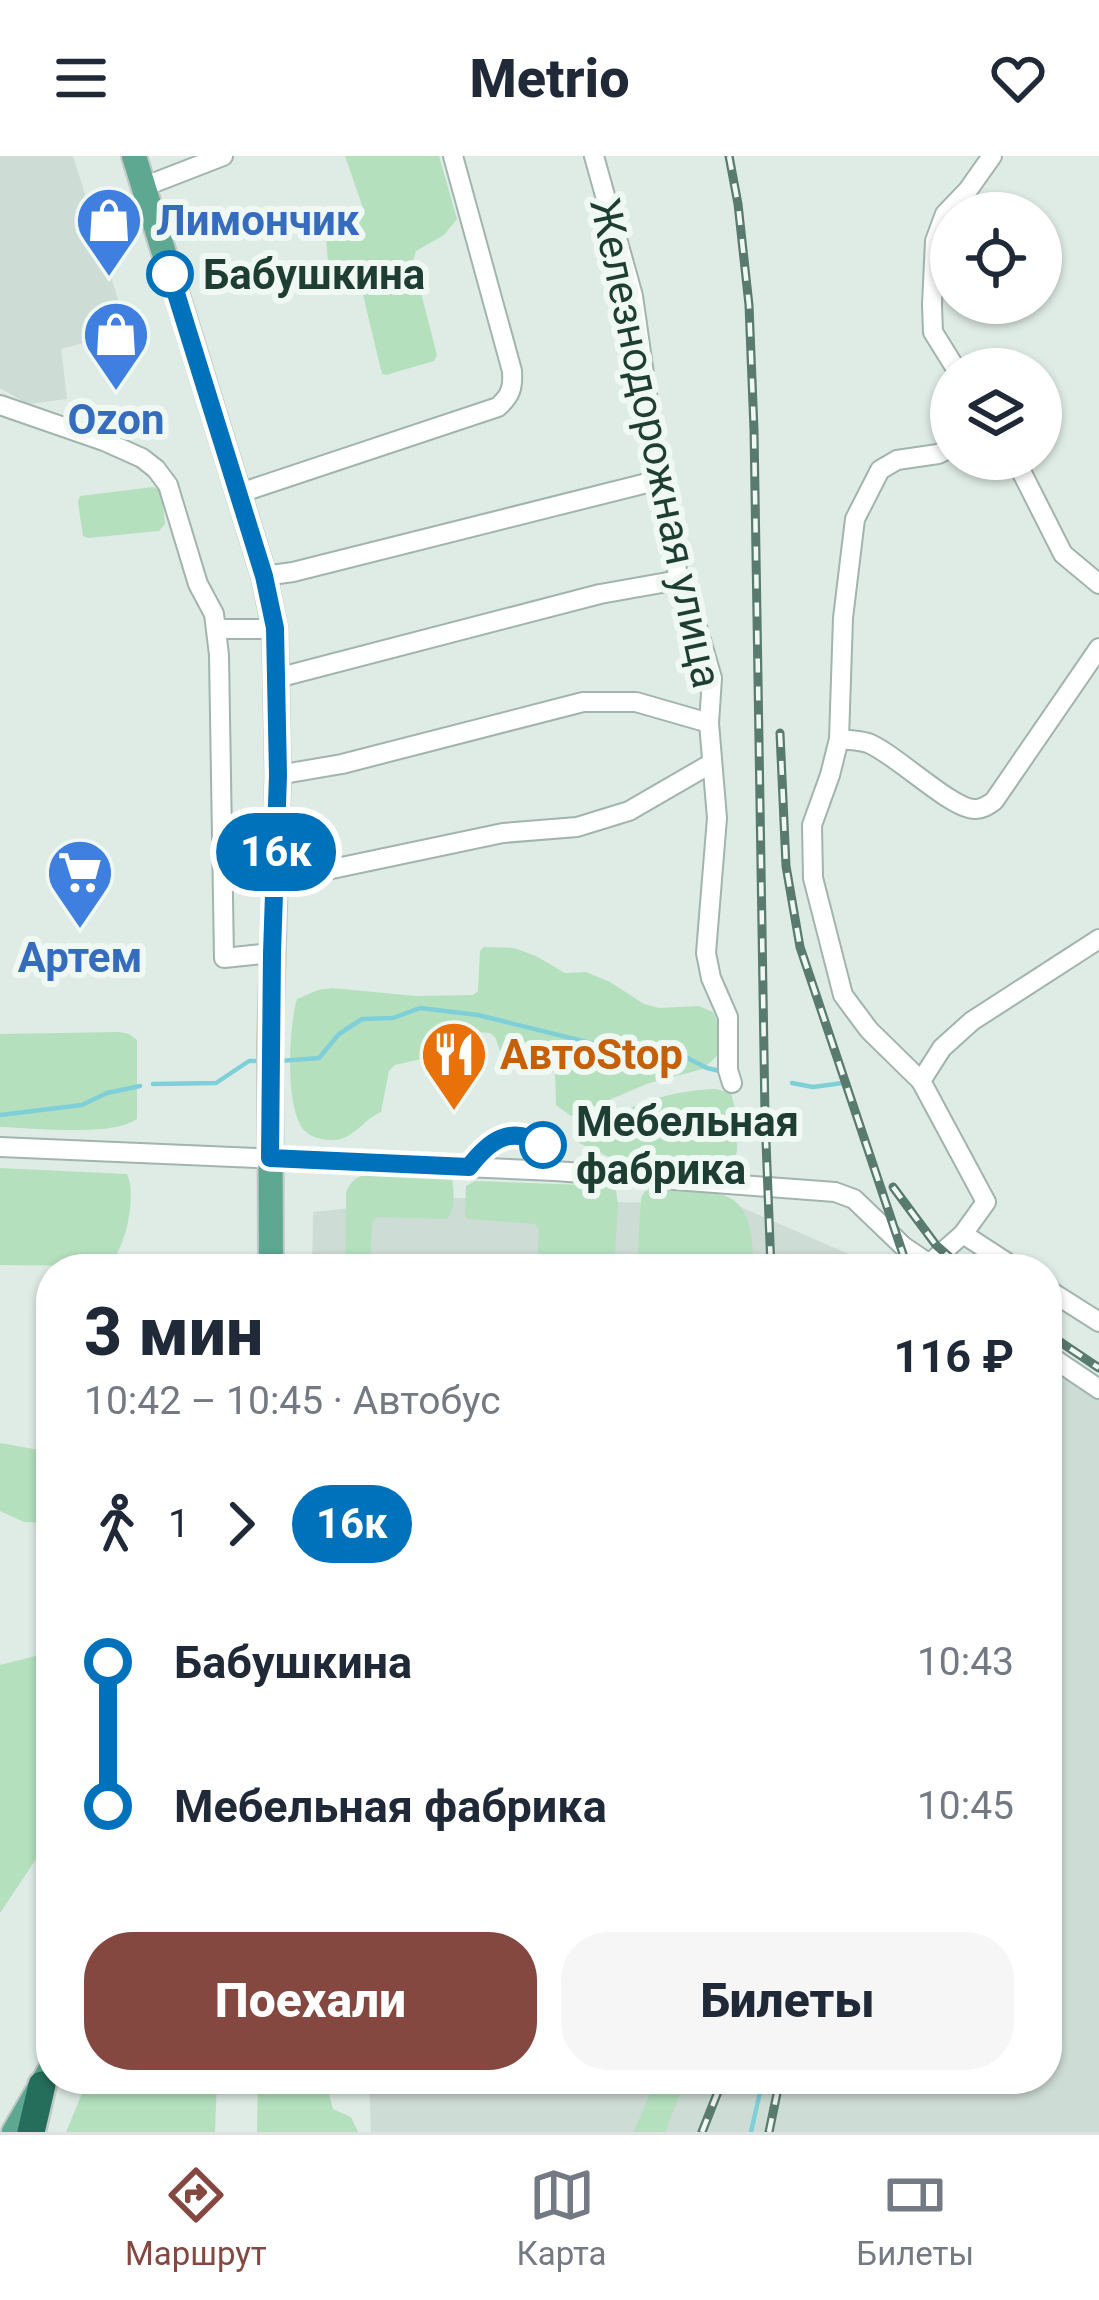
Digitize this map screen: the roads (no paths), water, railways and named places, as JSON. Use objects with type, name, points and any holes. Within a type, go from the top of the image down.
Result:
[{"type":"highway","points":[[31,2132],[41,2094]]},
{"type":"main road","points":[[134,156],[264,576],[275,628],[278,775],[270,1044],[271,1254]]},
{"type":"main road","points":[[14,2132],[36,2094]]},
{"type":"street","points":[[143,188],[223,156]]},
{"type":"street","points":[[237,494],[498,407],[509,397],[512,371],[453,156]]},
{"type":"street","name":"Железнодорожная улица","points":[[594,156],[634,296],[659,480],[680,580],[712,678],[709,723],[717,818],[706,953],[728,1017],[732,1084]]},
{"type":"street","points":[[943,348],[933,332],[935,241],[945,214],[992,156]]},
{"type":"street","points":[[0,405],[142,458],[168,485],[198,584],[214,614],[220,655],[224,958],[272,953]]},
{"type":"street","points":[[930,455],[897,460],[880,470],[854,519],[843,618],[839,739],[812,825],[813,878],[843,995],[868,1030],[921,1082],[986,1202],[944,1254]]},
{"type":"street","points":[[264,576],[659,480]]},
{"type":"street","points":[[1026,480],[1063,554],[1099,584]]},
{"type":"street","points":[[277,678],[600,594],[680,580]]},
{"type":"street","points":[[216,628],[275,628]]},
{"type":"street","points":[[839,739],[865,742],[958,805],[982,808],[994,802],[1099,648]]},
{"type":"street","points":[[278,775],[342,764],[583,702],[636,702],[709,723]]},
{"type":"street","points":[[275,881],[503,833],[577,827],[629,812],[712,763]]},
{"type":"street","points":[[921,1082],[942,1048],[972,1021],[1099,939]]},
{"type":"street","points":[[0,1148],[611,1174],[835,1192],[854,1199],[915,1254]]},
{"type":"street","points":[[963,1234],[994,1254]]},
{"type":"street","points":[[1062,1298],[1099,1322]]},
{"type":"street","points":[[1062,1364],[1099,1389]]},
{"type":"waterway","points":[[279,1061],[319,1058],[339,1034],[362,1019],[393,1018],[420,1008],[478,1015],[611,1048],[668,1048],[720,1071]]},
{"type":"waterway","points":[[153,1084],[216,1083],[249,1061],[261,1061]]},
{"type":"waterway","points":[[792,1083],[813,1087],[843,1083]]},
{"type":"waterway","points":[[0,1115],[82,1105],[107,1093],[140,1086]]},
{"type":"waterway","points":[[751,2132],[760,2094]]},
{"type":"railway","points":[[729,156],[749,305],[754,430],[770,1254]]},
{"type":"railway","points":[[780,733],[786,866],[800,947],[903,1254]]},
{"type":"railway","points":[[893,1187],[946,1254]]},
{"type":"railway","points":[[1062,1343],[1099,1368]]},
{"type":"railway","points":[[702,2132],[717,2094]]},
{"type":"railway","points":[[769,2132],[777,2094]]},
{"type":"place","name":"Бабушкина","points":[[170,274]]},
{"type":"place","name":"Лимончик","points":[[109,279]]},
{"type":"place","name":"Ozon","points":[[116,393]]},
{"type":"place","name":"Артем","points":[[80,931]]},
{"type":"place","name":"АвтоStop","points":[[454,1113]]},
{"type":"place","name":"Мебельная фабрика","points":[[543,1145]]}]
